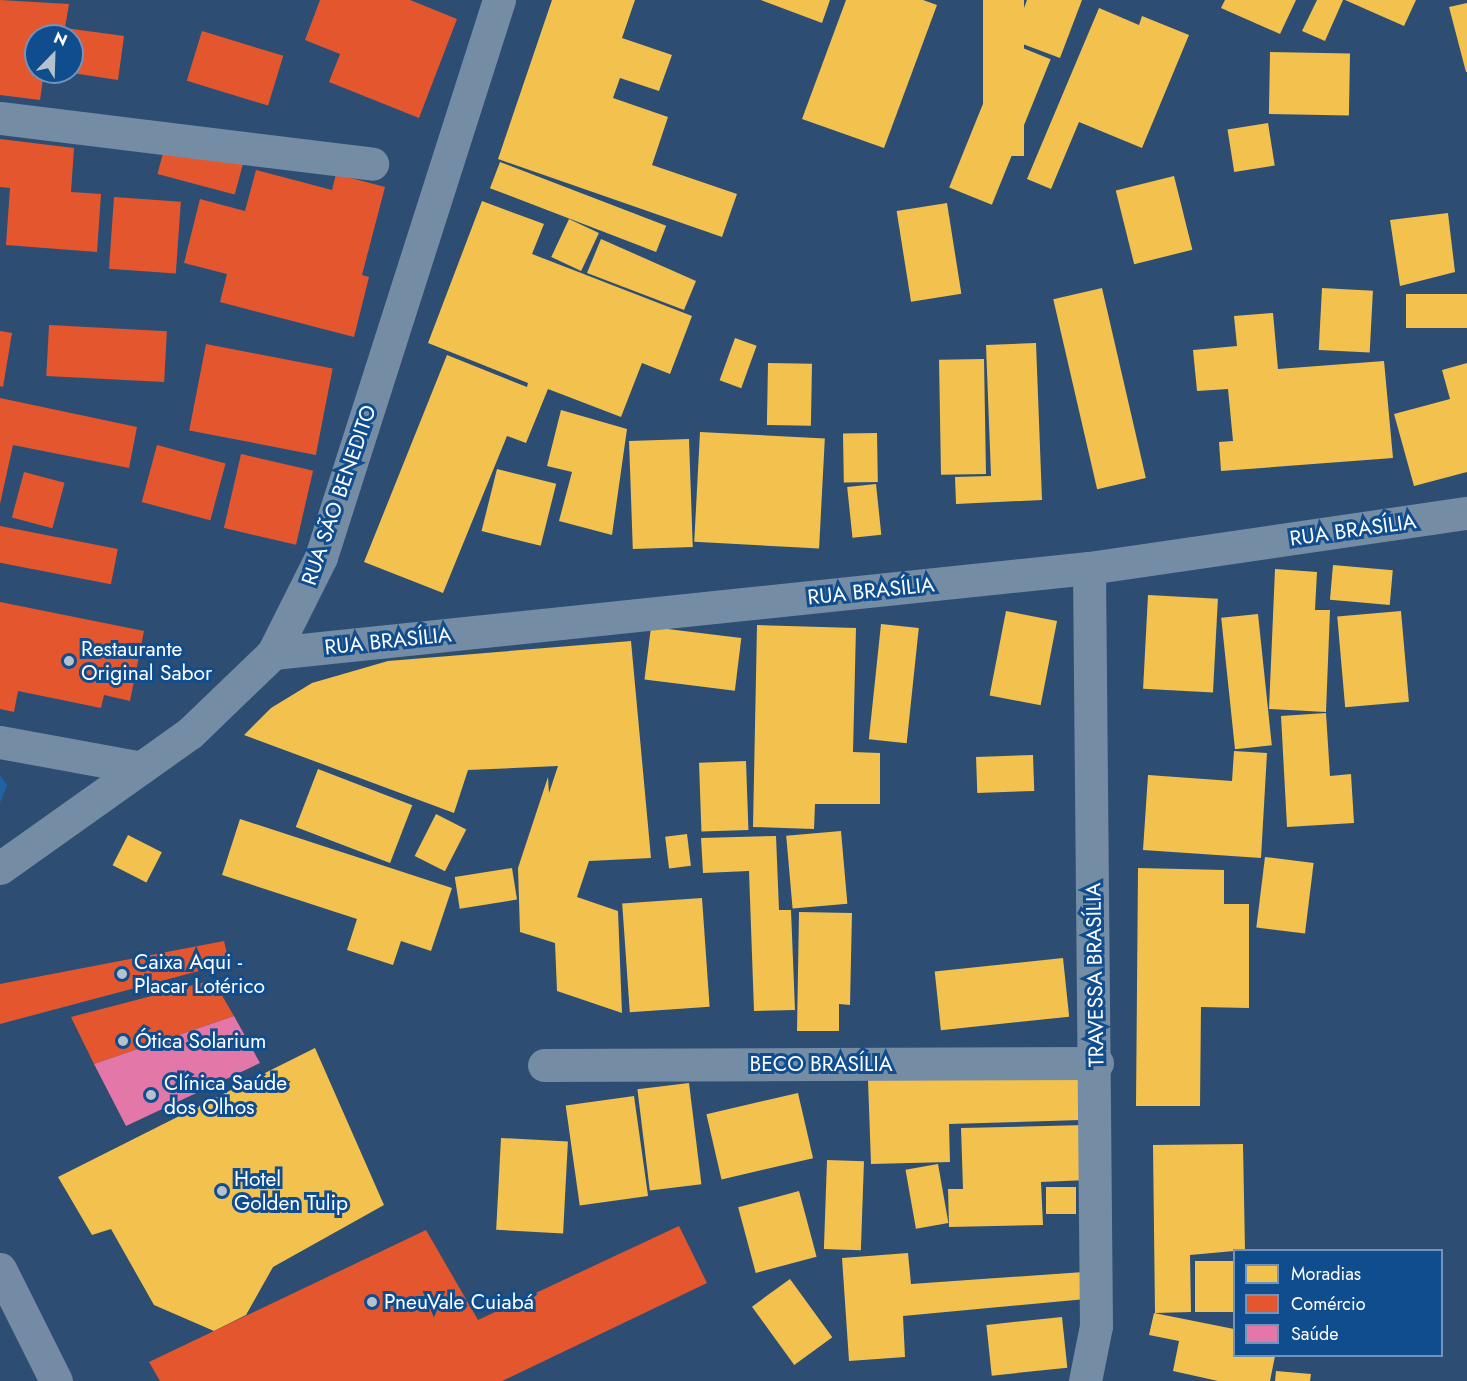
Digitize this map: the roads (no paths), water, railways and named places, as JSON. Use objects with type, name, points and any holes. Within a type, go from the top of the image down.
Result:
[{"type":"main road","points":[[0,1269],[56,1381]]},
{"type":"street","name":"RUA SÃO BENEDITO","points":[[0,868],[190,733],[273,653],[321,557],[499,0]]},
{"type":"street","points":[[0,118],[372,165]]},
{"type":"street","name":"RUA BRASÍLIA","points":[[273,653],[1089,568],[1467,513]]},
{"type":"street","name":"TRAVESSA BRASÍLIA","points":[[1085,1381],[1096,1326],[1097,1063],[1089,568]]},
{"type":"street","points":[[0,742],[141,768]]},
{"type":"street","name":"BECO BRASÍLIA","points":[[544,1065],[1097,1063]]},
{"type":"place","name":"Restaurante Original Sabor","points":[[69,661]]},
{"type":"place","name":"Caixa Aqui - Placar Lotérico","points":[[122,974]]},
{"type":"place","name":"Ótica Solarium","points":[[123,1041]]},
{"type":"place","name":"Clínica Saúde dos Olhos","points":[[151,1095]]},
{"type":"place","name":"Hotel Golden Tulip","points":[[222,1191]]},
{"type":"place","name":"PneuVale Cuiabá","points":[[372,1302]]}]
